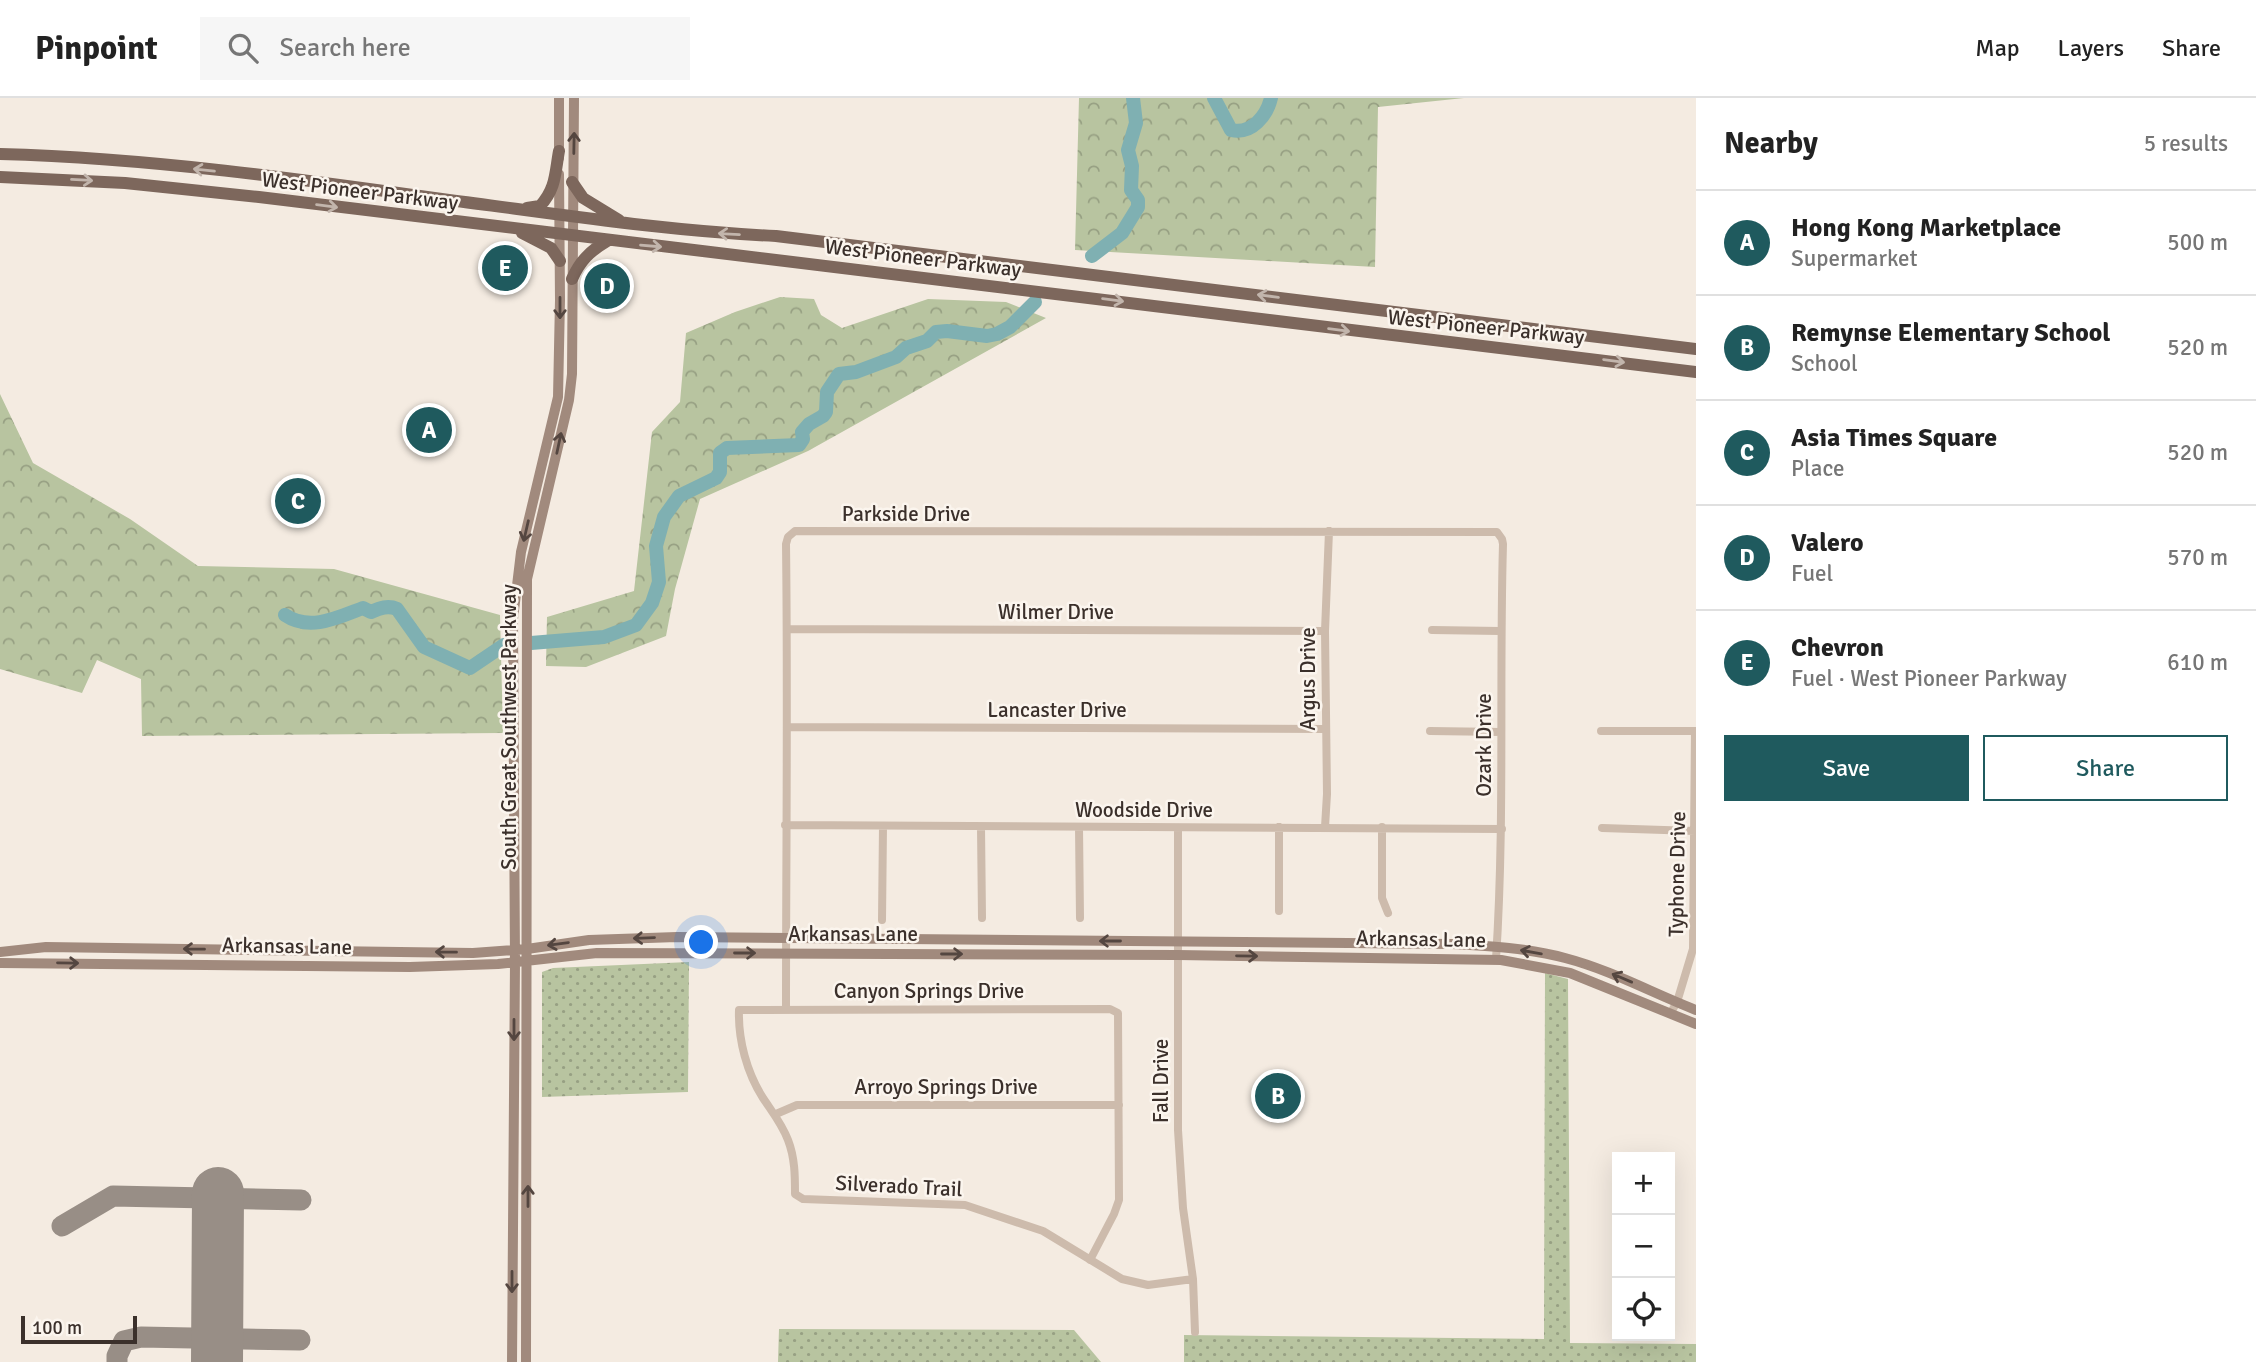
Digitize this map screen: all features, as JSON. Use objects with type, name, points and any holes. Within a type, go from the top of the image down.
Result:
[{"type":"main road","name":"South Great Southwest Parkway","points":[[559,98],[559,151],[566,216]]},
{"type":"main road","name":"South Great Southwest Parkway","points":[[512,1362],[515,962],[513,619],[521,552],[558,397],[560,261],[572,182],[574,98]]},
{"type":"main road","points":[[515,209],[540,206],[550,196],[559,151]]},
{"type":"main road","name":"West Pioneer Parkway","points":[[0,154],[146,164],[704,233],[776,236],[1696,349]]},
{"type":"main road","name":"West Pioneer Parkway","points":[[0,177],[146,185],[259,197],[1696,372]]},
{"type":"main road","points":[[259,197],[261,177]]},
{"type":"main road","points":[[572,182],[583,198],[626,224]]},
{"type":"main road","points":[[509,228],[551,248],[560,261]]},
{"type":"main road","name":"South Great Southwest Parkway","points":[[526,1362],[527,579],[569,400],[572,374],[572,279],[565,235]]},
{"type":"main road","points":[[572,279],[578,264],[591,250],[607,241]]},
{"type":"main road","name":"Arkansas Lane","points":[[0,951],[46,947],[473,953],[589,940],[677,937],[1452,944],[1497,946],[1565,958],[1610,973],[1696,1010]]},
{"type":"main road","name":"Arkansas Lane","points":[[0,962],[410,967],[473,966],[597,953],[1496,959],[1534,964],[1570,973],[1696,1024]]},
{"type":"main road","points":[[514,1104],[527,1104]]},
{"type":"main road","points":[[512,1249],[528,1249]]},
{"type":"street","name":"Parkside Drive","points":[[786,1009],[786,544],[788,537],[795,531],[1497,533]]},
{"type":"street","name":"Argus Drive","points":[[1325,827],[1325,631],[1329,531]]},
{"type":"street","name":"Ozark Drive","points":[[1496,959],[1502,829],[1500,631],[1503,544],[1497,533]]},
{"type":"street","name":"Wilmer Drive","points":[[787,628],[1325,631]]},
{"type":"street","points":[[1432,629],[1500,631]]},
{"type":"street","name":"Lancaster Drive","points":[[788,727],[1325,729]]},
{"type":"street","points":[[1430,731],[1501,732]]},
{"type":"street","points":[[1601,731],[1695,731]]},
{"type":"street","name":"Typhone Drive","points":[[1670,1014],[1677,1002],[1693,949],[1695,731]]},
{"type":"street","name":"Woodside Drive","points":[[785,825],[1502,829]]},
{"type":"street","points":[[882,920],[883,826]]},
{"type":"street","points":[[981,827],[982,918]]},
{"type":"street","points":[[1079,827],[1080,918]]},
{"type":"street","points":[[1279,827],[1279,911]]},
{"type":"street","points":[[1382,827],[1382,898],[1388,913]]},
{"type":"street","name":"Fall Drive","points":[[1178,828],[1178,1130],[1183,1208],[1193,1279],[1195,1332]]},
{"type":"street","points":[[1602,828],[1695,831]]},
{"type":"street","name":"Canyon Springs Drive","points":[[776,1114],[764,1099],[748,1069],[739,1026],[739,1010],[1110,1009],[1118,1013],[1119,1105]]},
{"type":"street","name":"Arroyo Springs Drive","points":[[776,1114],[797,1105],[1119,1105]]},
{"type":"street","points":[[1090,1260],[1119,1200],[1119,1105]]},
{"type":"street","name":"Silverado Trail","points":[[776,1114],[789,1143],[795,1169],[795,1194],[803,1199],[965,1205],[1043,1231],[1122,1279],[1149,1285],[1193,1279]]},
{"type":"green space","points":[[1079,98],[1464,98],[1378,107],[1375,267],[1075,250]]},
{"type":"green space","points":[[780,297],[814,299],[821,315],[842,328],[928,299],[1006,302],[1046,318],[808,451],[700,499],[675,589],[666,636],[586,667],[546,666],[547,617],[634,591],[652,432],[680,402],[686,333]]},
{"type":"green space","points":[[0,394],[33,463],[130,519],[198,566],[334,569],[500,615],[503,733],[142,736],[141,679],[97,660],[82,693],[0,669]]},
{"type":"green space","points":[[689,962],[688,1092],[542,1097],[542,972],[553,968]]},
{"type":"green space","points":[[1545,973],[1568,979],[1570,1343],[1696,1344],[1696,1362],[1184,1362],[1184,1335],[1544,1339]]},
{"type":"green space","points":[[779,1329],[1074,1330],[1101,1362],[778,1362]]},
{"type":"waterway","points":[[1092,256],[1122,233],[1138,207],[1138,200],[1131,190],[1132,166],[1128,150],[1136,123],[1133,98]]},
{"type":"waterway","points":[[1214,98],[1231,130],[1239,131],[1252,127],[1262,117],[1271,98]]},
{"type":"waterway","points":[[531,643],[604,637],[636,625],[652,603],[659,582],[656,546],[664,517],[679,496],[716,478],[720,472],[720,453],[727,448],[799,445],[803,439],[802,432],[826,412],[827,392],[839,374],[856,372],[896,357],[906,348],[927,341],[936,332],[987,336],[997,334],[1010,327],[1035,302]]},
{"type":"waterway","points":[[285,615],[295,620],[314,623],[363,608],[371,612],[384,607],[394,608],[424,647],[470,668],[504,645]]},
{"type":"taxiway","points":[[62,1226],[113,1196],[301,1200]]},
{"type":"taxiway","points":[[117,1362],[124,1341],[141,1337],[300,1340]]},
{"type":"runway","points":[[217,1362],[218,1193]]},
{"type":"place","name":"Chevron","points":[[505,268]]},
{"type":"place","name":"Valero","points":[[607,286]]},
{"type":"place","name":"Hong Kong Marketplace","points":[[429,430]]},
{"type":"place","name":"Asia Times Square","points":[[298,501]]},
{"type":"place","name":"Remynse Elementary School","points":[[1278,1096]]}]
